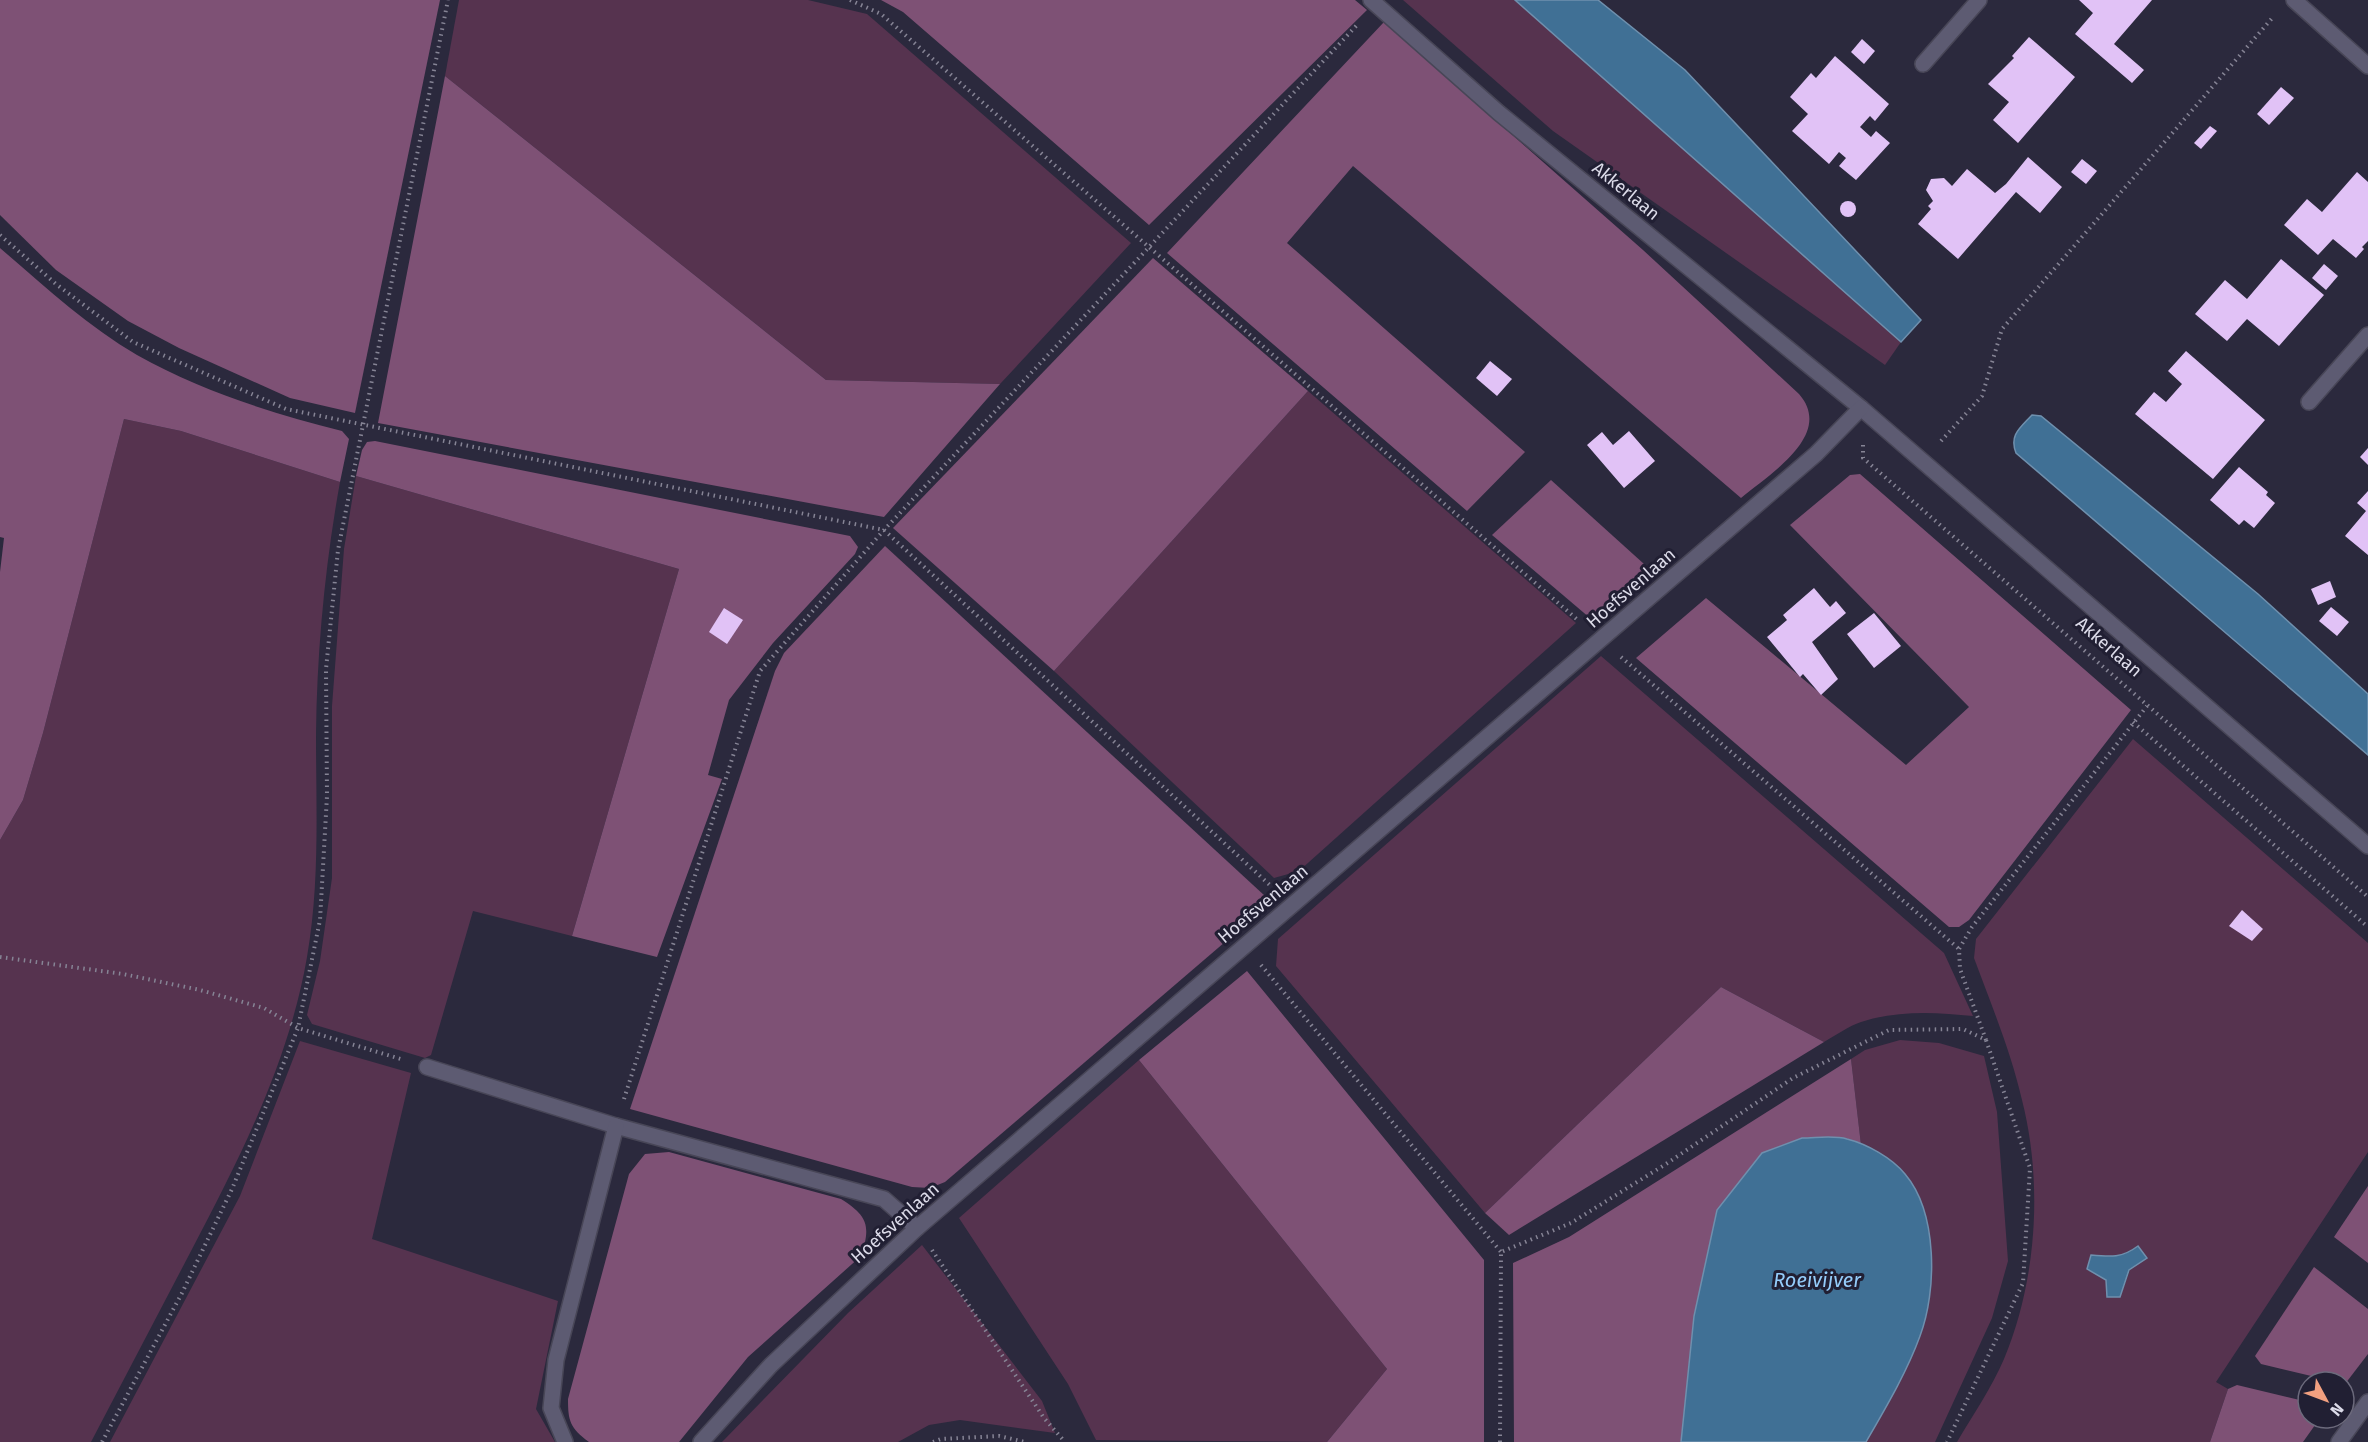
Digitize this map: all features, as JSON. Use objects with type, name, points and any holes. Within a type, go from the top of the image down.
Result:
[{"type":"street","points":[[1923,64],[1979,0]]},
{"type":"street","points":[[2294,0],[2368,66]]},
{"type":"street","name":"Akkerlaan","points":[[1373,2],[1499,113],[1862,408],[2368,846]]},
{"type":"street","points":[[2309,402],[2368,334]]},
{"type":"street","name":"Hoefsvenlaan","points":[[701,1442],[771,1365],[917,1228],[1816,454],[1862,408]]},
{"type":"street","points":[[428,1067],[616,1126],[884,1200],[917,1228]]},
{"type":"street","points":[[565,1442],[551,1408],[556,1360],[616,1126]]},
{"type":"street","points":[[2339,1442],[2368,1401]]},
{"type":"path","points":[[102,1442],[182,1293],[232,1189],[298,1028],[320,920],[327,796],[326,669],[338,550],[448,0]]},
{"type":"path","points":[[850,0],[881,14],[1959,949]]},
{"type":"path","points":[[616,1126],[760,671],[884,530],[1373,2]]},
{"type":"path","points":[[1922,462],[1982,396],[2002,329],[2280,9]]},
{"type":"path","points":[[0,235],[56,284],[134,342],[286,409],[884,530],[1293,906]]},
{"type":"path","name":"Akkerlaan","points":[[1862,408],[1863,458],[2368,897]]},
{"type":"path","points":[[1947,1442],[2023,1283],[2030,1168],[1960,969],[1959,949],[1972,927],[2146,706]]},
{"type":"path","points":[[2133,722],[2368,927]]},
{"type":"path","points":[[1245,945],[1502,1252],[1500,1442]]},
{"type":"path","points":[[0,957],[123,974],[200,990],[264,1008],[298,1028],[428,1067]]},
{"type":"path","points":[[1502,1252],[1570,1223],[1666,1164],[1793,1078],[1889,1030],[1963,1029],[1986,1040]]},
{"type":"path","points":[[917,1228],[1044,1418],[1065,1442]]},
{"type":"path","points":[[933,1442],[940,1438],[999,1437],[1025,1442]]},
{"type":"shaded area","points":[[0,0],[440,0],[355,413],[290,398],[179,348],[128,321],[56,270],[0,215]]},
{"type":"shaded area","points":[[459,0],[808,0],[867,14],[1131,243],[1000,384],[826,380],[445,76]]},
{"type":"shaded area","points":[[881,0],[1355,0],[1367,10],[1149,225],[903,12]]},
{"type":"shaded area","points":[[1403,0],[1515,0],[1901,342],[1885,365],[1553,131]]},
{"type":"shaded area","points":[[1384,22],[1643,250],[1799,394],[1808,409],[1809,424],[1804,439],[1781,466],[1741,498],[1353,166],[1287,243],[1525,452],[1467,511],[1167,253]]},
{"type":"shaded area","points":[[445,76],[826,380],[1000,384],[884,517],[378,423]]},
{"type":"shaded area","points":[[0,248],[83,318],[137,355],[211,390],[263,409],[342,431],[349,439],[340,482],[181,431],[124,419],[43,733],[23,800],[0,840],[0,572],[4,538],[0,537]]},
{"type":"shaded area","points":[[1153,258],[1308,391],[1054,671],[893,528]]},
{"type":"shaded area","points":[[1308,391],[1576,623],[1299,871],[1274,878],[1054,671]]},
{"type":"shaded area","points":[[124,419],[181,431],[340,482],[326,576],[320,639],[316,734],[316,874],[311,929],[299,996],[275,1072],[260,1110],[208,1218],[91,1442],[0,1442],[0,840],[23,800],[43,733]]},
{"type":"shaded area","points":[[375,441],[850,536],[858,547],[855,554],[773,643],[729,700],[708,775],[722,779],[657,957],[572,936],[679,569],[356,476],[362,450],[367,442]]},
{"type":"shaded area","points":[[1860,474],[2131,710],[1969,920],[1959,927],[1949,927],[1636,658],[1706,598],[1906,765],[1969,707],[1790,525],[1850,475]]},
{"type":"shaded area","points":[[356,476],[679,569],[572,936],[473,911],[431,1055],[425,1058],[312,1024],[307,1015],[320,961],[332,878],[332,706],[344,549]]},
{"type":"shaded area","points":[[1551,480],[1654,573],[1597,624],[1492,535]]},
{"type":"shaded area","points":[[885,546],[1265,896],[1267,906],[945,1182],[930,1188],[912,1187],[630,1109],[775,671],[784,653]]},
{"type":"shaded area","points":[[1601,656],[1944,953],[1973,1016],[1931,1013],[1888,1015],[1856,1024],[1824,1042],[1721,987],[1485,1213],[1276,966],[1278,939]]},
{"type":"shaded area","points":[[2133,739],[2368,943],[2368,1152],[2216,1382],[2228,1389],[2210,1442],[1957,1442],[1994,1380],[2015,1329],[2024,1297],[2033,1231],[2033,1164],[2029,1132],[2012,1064],[1974,958],[1976,939]],"holes":[[[2139,1246],[2120,1297],[2107,1297],[2106,1280],[2115,1258]]]},
{"type":"shaded area","points":[[1247,971],[1484,1260],[1484,1442],[1327,1442],[1387,1369],[1139,1060]]},
{"type":"shaded area","points":[[1721,987],[1824,1042],[1509,1235],[1485,1213]]},
{"type":"shaded area","points":[[1900,1040],[1939,1043],[1984,1056],[1997,1112],[2008,1261],[1992,1318],[1935,1442],[1866,1442],[1879,1419],[1875,1151],[1861,1145],[1851,1059],[1865,1050]]},
{"type":"shaded area","points":[[300,1041],[411,1073],[372,1239],[558,1301],[536,1409],[555,1442],[110,1442],[240,1196]]},
{"type":"shaded area","points":[[1851,1059],[1861,1145],[1845,1138],[1717,1210],[1694,1316],[1681,1442],[1514,1442],[1513,1263],[1569,1237]]},
{"type":"shaded area","points":[[1139,1060],[1387,1369],[1327,1442],[1096,1440],[1068,1384],[959,1218]]},
{"type":"shaded area","points":[[669,1152],[841,1199],[857,1211],[865,1223],[864,1246],[861,1256],[748,1357],[679,1442],[589,1442],[571,1424],[568,1399],[629,1174],[645,1154]]},
{"type":"shaded area","points":[[2368,1186],[2368,1263],[2334,1237]]},
{"type":"shaded area","points":[[922,1245],[1042,1401],[1055,1433],[960,1420],[929,1425],[898,1442],[722,1442],[848,1313]]},
{"type":"shaded area","points":[[2314,1267],[2368,1309],[2368,1354],[2356,1370],[2296,1370],[2296,1372],[2261,1364],[2255,1356]]},
{"type":"shaded area","points":[[2237,1385],[2296,1399],[2296,1430],[2312,1430],[2303,1442],[2210,1442],[2228,1389]]},
{"type":"water","points":[[1515,0],[1598,0],[1685,70],[1921,320],[1901,342]]},
{"type":"water","points":[[2032,415],[2041,416],[2258,594],[2368,694],[2368,755],[2016,453],[2015,436]]},
{"type":"water","name":"Roeivijver","points":[[1836,1137],[1863,1144],[1893,1162],[1916,1190],[1924,1209],[1929,1231],[1931,1275],[1926,1318],[1915,1350],[1866,1442],[1681,1442],[1694,1316],[1717,1210],[1762,1153],[1802,1138]]},
{"type":"water","points":[[2138,1246],[2147,1258],[2129,1270],[2120,1297],[2107,1297],[2106,1280],[2087,1269],[2091,1255],[2116,1256],[2127,1253]]},
{"type":"building","points":[[2079,0],[2152,0],[2114,44],[2144,70],[2132,83],[2075,34],[2093,13]]},
{"type":"building","points":[[2029,37],[2075,77],[2018,143],[1993,120],[2009,102],[1988,84],[2014,58],[2012,56]]},
{"type":"building","points":[[1862,39],[1875,51],[1864,64],[1851,52]]},
{"type":"building","points":[[1835,56],[1889,104],[1875,121],[1870,116],[1860,127],[1871,137],[1876,131],[1890,143],[1856,180],[1839,166],[1846,158],[1839,152],[1829,164],[1792,131],[1808,114],[1790,97],[1811,73],[1816,78]]},
{"type":"building","points":[[2281,87],[2294,98],[2269,125],[2257,114]]},
{"type":"building","points":[[2210,126],[2217,131],[2201,149],[2194,143]]},
{"type":"building","points":[[2028,157],[2062,187],[2040,213],[2016,192],[1958,259],[1918,224],[1931,209],[1928,206],[1933,201],[1926,190],[1931,179],[1944,178],[1952,186],[1967,169],[1995,193],[2006,184]]},
{"type":"building","points":[[2082,159],[2097,171],[2086,184],[2071,172]]},
{"type":"building","points":[[2357,172],[2368,182],[2368,241],[2356,258],[2333,239],[2318,255],[2284,225],[2307,199],[2322,212]]},
{"type":"building","points":[[1848,201],[1854,203],[1856,209],[1854,215],[1848,217],[1842,215],[1840,209],[1842,203]]},
{"type":"building","points":[[2281,259],[2324,295],[2279,346],[2247,319],[2227,341],[2195,314],[2225,280],[2247,299]]},
{"type":"building","points":[[2324,264],[2338,276],[2326,290],[2312,278]]},
{"type":"building","points":[[2186,351],[2265,420],[2213,479],[2135,414],[2154,392],[2166,402],[2182,384],[2168,371]]},
{"type":"building","points":[[1490,361],[1512,379],[1497,396],[1476,378]]},
{"type":"building","points":[[1629,431],[1655,461],[1624,488],[1587,445],[1602,432],[1613,445]]},
{"type":"building","points":[[2368,448],[2368,465],[2360,457]]},
{"type":"building","points":[[2239,467],[2268,492],[2266,495],[2275,503],[2254,528],[2244,520],[2239,525],[2210,500]]},
{"type":"building","points":[[2368,491],[2368,555],[2345,536],[2366,511],[2357,503]]},
{"type":"building","points":[[2330,581],[2336,597],[2318,605],[2311,589]]},
{"type":"building","points":[[1814,588],[1830,607],[1836,601],[1846,613],[1812,642],[1838,679],[1821,695],[1803,674],[1800,677],[1767,637],[1787,620],[1783,615]]},
{"type":"building","points":[[2331,607],[2349,622],[2337,636],[2319,621]]},
{"type":"building","points":[[724,608],[743,620],[727,644],[709,632]]},
{"type":"building","points":[[1874,613],[1901,646],[1874,668],[1847,634]]},
{"type":"building","points":[[2242,910],[2263,929],[2252,941],[2229,926]]}]
